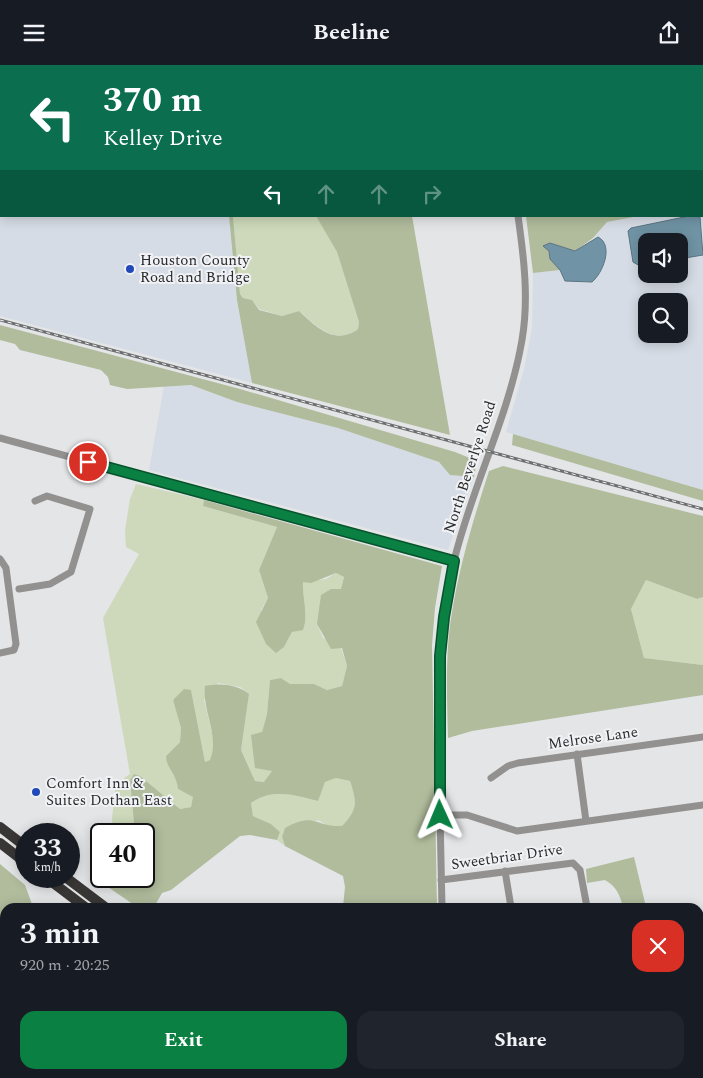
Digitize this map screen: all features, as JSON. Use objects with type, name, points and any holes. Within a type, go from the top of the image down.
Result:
[{"type":"highway","points":[[0,827],[15,839]]},
{"type":"highway","points":[[0,843],[15,855]]},
{"type":"highway","points":[[60,888],[80,903]]},
{"type":"highway","points":[[80,888],[100,903]]},
{"type":"street","name":"North Beverlye Road","points":[[442,903],[440,656],[444,617],[454,561],[511,384],[522,340],[526,281],[518,217]]},
{"type":"street","points":[[0,438],[454,561]]},
{"type":"street","points":[[18,589],[50,584],[59,581],[71,572],[90,509],[47,496],[35,501]]},
{"type":"street","points":[[0,559],[6,568],[16,644],[14,650],[0,653]]},
{"type":"street","name":"Melrose Lane","points":[[491,778],[515,763],[703,737]]},
{"type":"street","points":[[577,755],[586,821]]},
{"type":"street","points":[[440,817],[467,815],[484,820],[490,824],[517,831],[703,805]]},
{"type":"street","name":"Sweetbriar Drive","points":[[441,880],[568,863],[575,864],[580,870],[586,903]]},
{"type":"street","points":[[505,871],[510,903]]},
{"type":"shaded area","points":[[0,217],[229,217],[237,300],[252,383],[0,316]]},
{"type":"shaded area","points":[[634,217],[703,217],[703,490],[506,432],[524,369],[532,328],[533,273],[560,270],[572,281],[587,282],[598,237],[593,238],[607,222]]},
{"type":"shaded area","points":[[191,385],[237,402],[338,428],[439,462],[451,475],[474,477],[448,550],[149,470],[164,386]]},
{"type":"green space","points":[[229,217],[233,217],[240,294],[243,298],[252,300],[259,310],[282,316],[299,311],[326,332],[341,336],[350,334],[358,329],[359,322],[337,252],[317,217],[412,217],[450,435],[252,383],[237,300]]},
{"type":"green space","points":[[233,217],[317,217],[337,252],[359,322],[358,329],[349,334],[334,335],[319,328],[299,311],[282,316],[259,309],[252,300],[243,298],[240,294]]},
{"type":"green space","points":[[526,217],[634,217],[607,222],[593,238],[575,251],[550,243],[549,254],[560,270],[533,273]]},
{"type":"green space","points":[[0,325],[240,389],[455,452],[477,461],[474,477],[450,475],[439,462],[338,428],[237,402],[191,385],[127,389],[110,385],[108,377],[101,370],[20,350],[15,344],[0,340]]},
{"type":"green space","points":[[513,434],[703,490],[703,501],[512,445]]},
{"type":"green space","points":[[503,466],[703,516],[703,597],[697,599],[646,580],[631,609],[644,658],[703,665],[703,695],[472,731],[448,738],[447,659],[455,594],[468,541],[489,471]]},
{"type":"green space","points":[[136,484],[204,500],[203,506],[277,527],[259,570],[268,598],[261,610],[284,647],[292,632],[303,629],[305,624],[303,582],[326,579],[336,573],[344,577],[341,589],[331,589],[317,624],[323,638],[341,648],[347,666],[342,686],[327,690],[314,684],[290,684],[281,678],[270,680],[267,714],[262,732],[272,771],[265,782],[255,781],[241,750],[249,694],[240,687],[218,683],[204,700],[215,750],[210,760],[205,762],[191,690],[173,700],[181,728],[180,742],[166,756],[176,777],[178,789],[194,797],[191,807],[180,809],[140,776],[134,774],[130,780],[134,823],[112,823],[116,784],[130,774],[103,618],[139,554],[126,547],[125,530],[130,499]]},
{"type":"green space","points":[[204,500],[442,566],[435,608],[432,645],[437,903],[343,903],[345,887],[343,876],[285,846],[282,837],[285,828],[295,823],[309,820],[333,826],[342,826],[351,815],[355,800],[350,781],[336,778],[325,782],[318,801],[292,795],[275,794],[259,798],[251,803],[253,816],[271,824],[280,832],[277,840],[250,835],[240,836],[171,890],[162,893],[156,903],[131,903],[109,888],[155,888],[155,823],[134,823],[130,780],[134,774],[140,776],[180,809],[191,807],[193,797],[178,789],[166,756],[180,742],[181,728],[173,700],[184,689],[191,690],[205,762],[210,760],[213,742],[206,705],[205,686],[228,685],[239,688],[249,694],[241,750],[255,781],[264,782],[272,771],[255,768],[251,735],[262,732],[267,714],[270,680],[281,678],[290,684],[314,684],[327,690],[342,686],[347,666],[342,648],[331,649],[317,624],[321,595],[331,589],[341,589],[344,577],[336,573],[311,583],[303,582],[305,624],[303,630],[292,632],[284,647],[276,653],[266,644],[256,622],[268,598],[259,570],[277,527],[203,506]]},
{"type":"green space","points":[[646,580],[697,599],[703,597],[703,665],[644,658],[631,609]]},
{"type":"green space","points":[[336,778],[350,781],[355,800],[351,815],[342,826],[328,826],[318,820],[282,837],[285,846],[277,840],[280,832],[271,824],[253,816],[251,803],[259,798],[283,794],[317,801],[325,782]]},
{"type":"green space","points":[[634,857],[645,903],[622,903],[617,891],[605,880],[587,883],[586,869]]},
{"type":"green space","points":[[0,864],[15,877],[15,888],[26,888],[32,903],[0,903]]},
{"type":"water","points":[[684,217],[700,217],[703,255],[688,258],[688,233],[638,233],[638,265],[633,262],[628,231],[631,228]]},
{"type":"water","points":[[598,237],[603,241],[606,252],[603,266],[592,282],[565,281],[560,270],[550,259],[549,251],[543,246],[550,243],[575,251]]},
{"type":"railway","points":[[0,320],[703,509]]},
{"type":"place","name":"Houston County Road and Bridge","points":[[130,269]]},
{"type":"place","name":"Comfort Inn & Suites Dothan East","points":[[36,792]]},
{"type":"route","points":[[88,462],[454,561],[444,617],[439,672],[440,815]]}]
